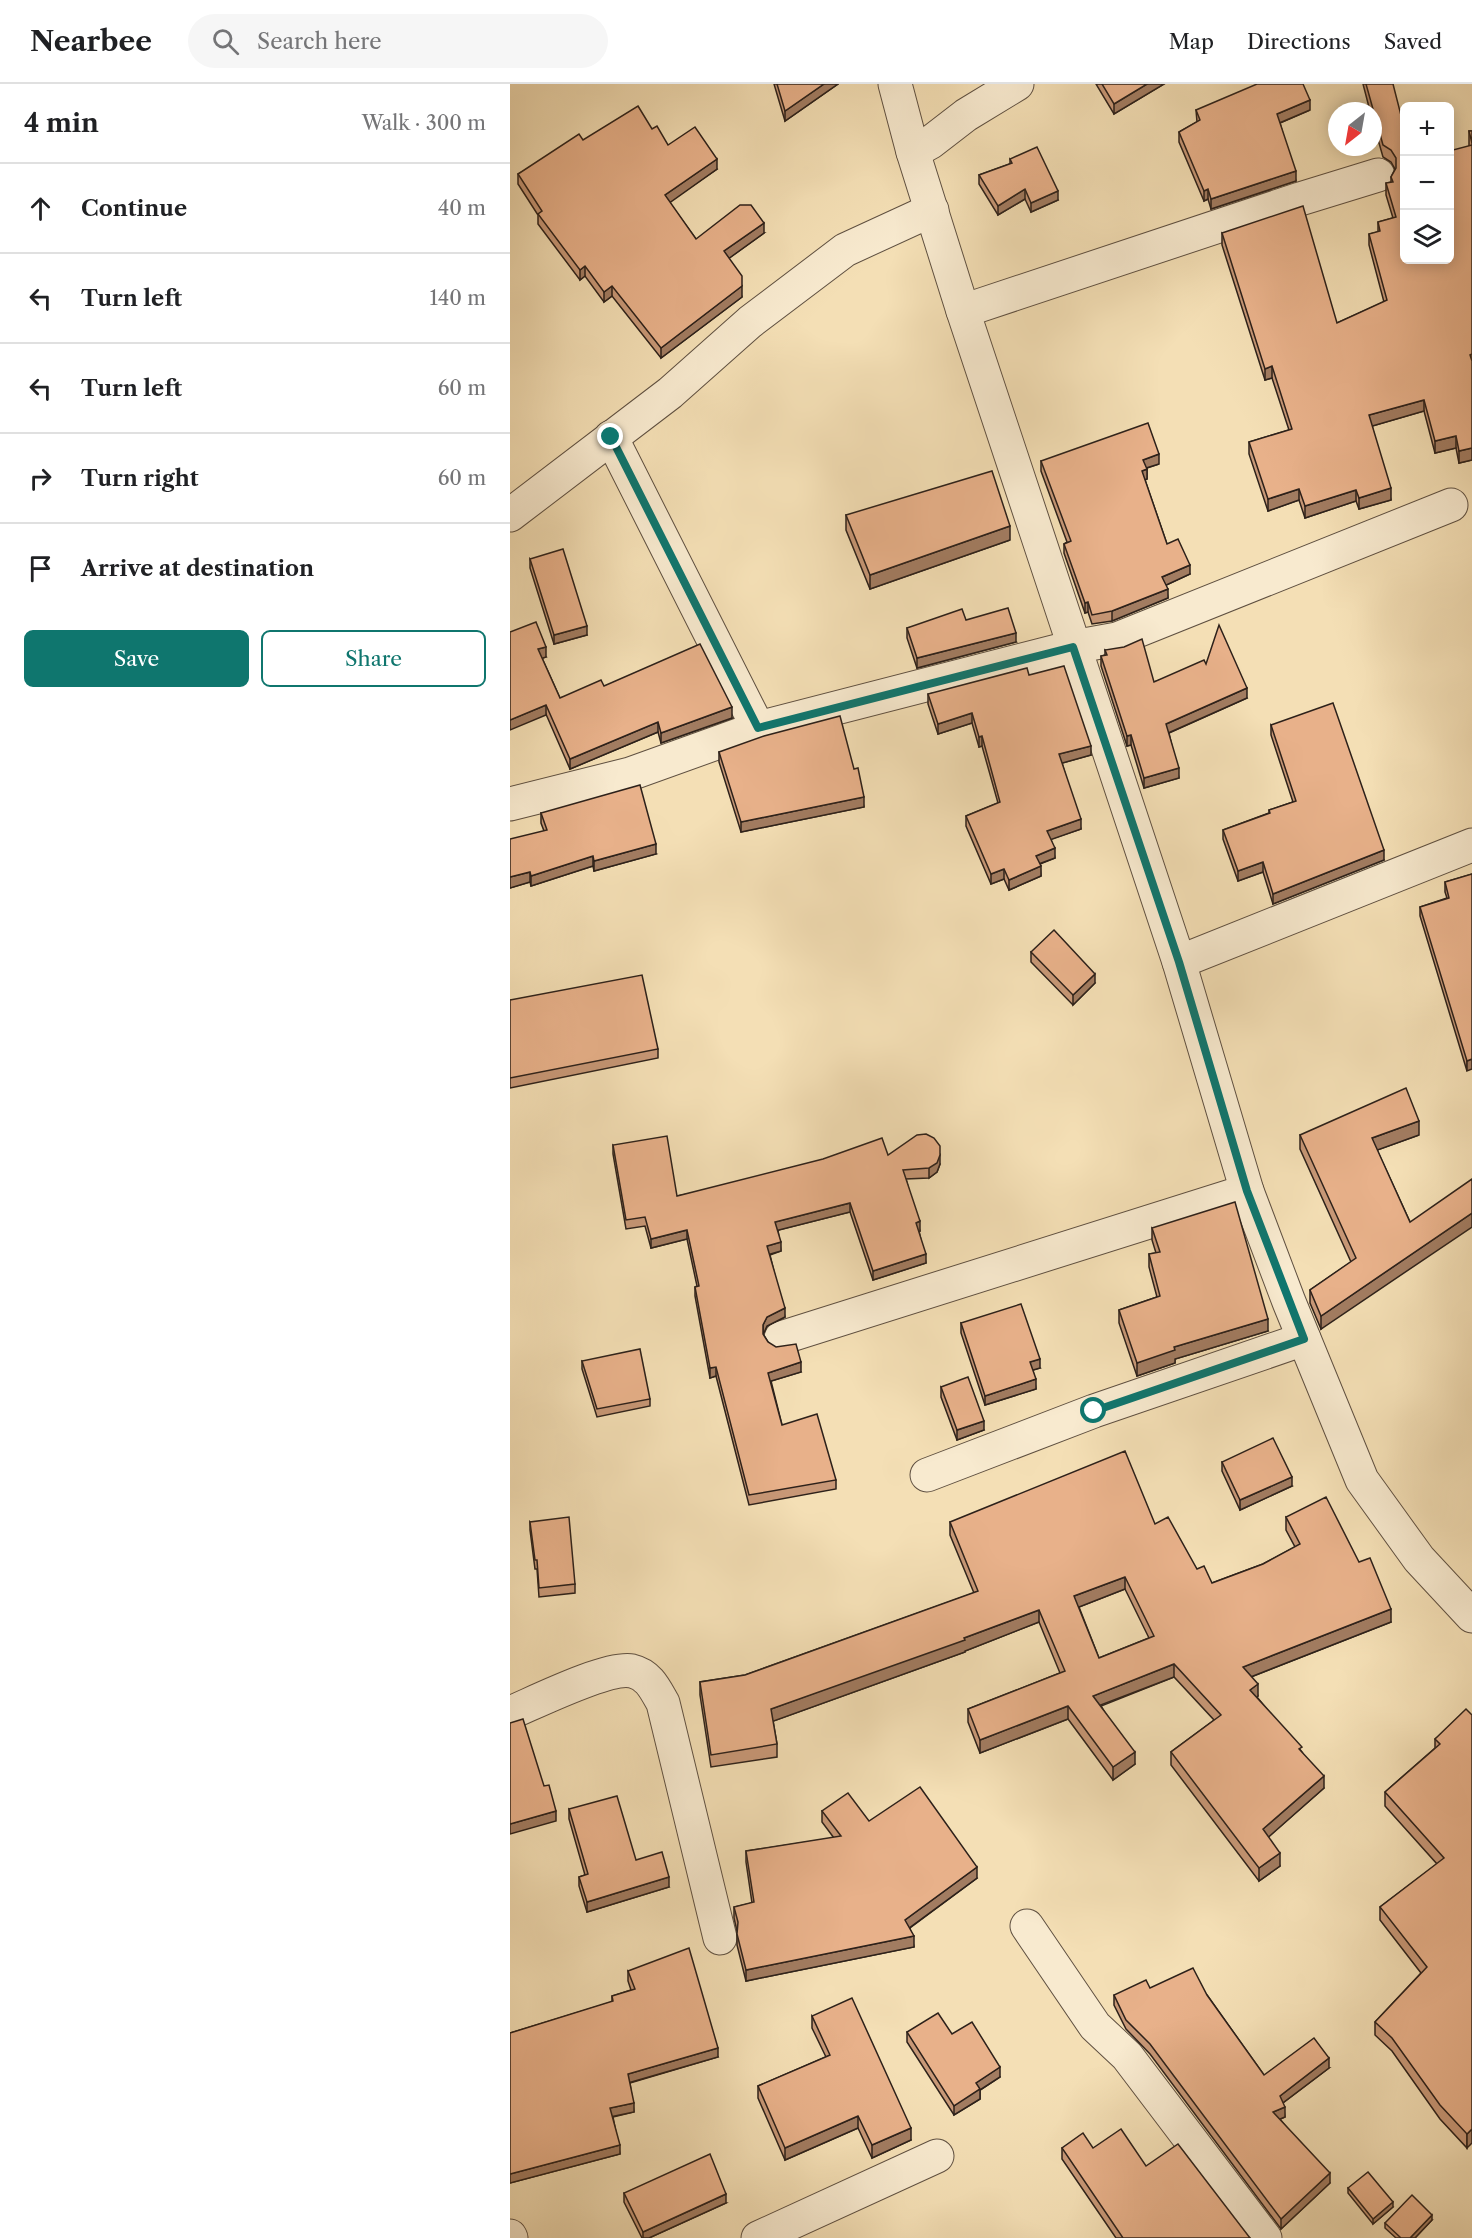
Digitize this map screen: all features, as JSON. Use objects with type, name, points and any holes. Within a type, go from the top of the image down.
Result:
[{"type":"street","points":[[896,84],[913,152],[963,311],[1179,962],[1247,1191],[1362,1480],[1419,1559],[1472,1616]]},
{"type":"street","points":[[913,152],[931,142],[966,115],[1017,84]]},
{"type":"street","points":[[963,311],[1378,175]]},
{"type":"street","points":[[510,515],[670,393],[750,322],[845,250],[932,210]]},
{"type":"street","points":[[611,437],[758,728]]},
{"type":"street","points":[[510,804],[630,774],[758,728],[1073,647],[1117,639],[1451,505]]},
{"type":"street","points":[[1179,962],[1472,845]]},
{"type":"street","points":[[781,1338],[1247,1191]]},
{"type":"street","points":[[927,1475],[1094,1411],[1304,1339]]},
{"type":"street","points":[[510,1713],[610,1672],[632,1671],[651,1681],[663,1703],[720,1938]]},
{"type":"street","points":[[1027,1926],[1095,2026],[1127,2056],[1264,2238]]},
{"type":"street","points":[[758,2238],[938,2156]]},
{"type":"building","points":[[777,84],[824,84],[785,111]]},
{"type":"building","points":[[1102,84],[1147,84],[1114,104]]},
{"type":"building","points":[[1257,84],[1303,84],[1310,100],[1277,114],[1296,171],[1211,199],[1208,189],[1204,191],[1179,132],[1200,120],[1196,110]]},
{"type":"building","points":[[1366,84],[1393,84],[1400,111],[1400,264],[1454,264],[1454,150],[1472,145],[1472,354],[1470,355],[1472,361],[1472,448],[1459,451],[1456,436],[1435,441],[1424,400],[1369,415],[1391,488],[1359,498],[1356,490],[1305,506],[1299,489],[1268,499],[1249,442],[1292,429],[1272,366],[1265,369],[1222,233],[1303,206],[1337,323],[1387,300],[1369,234],[1380,231],[1378,222],[1396,217],[1386,183],[1393,182],[1391,177],[1396,168],[1396,158],[1382,141],[1382,102],[1371,102]]},
{"type":"building","points":[[638,106],[652,129],[657,126],[668,145],[695,127],[717,159],[665,195],[696,239],[740,205],[751,205],[764,223],[724,251],[742,276],[742,286],[661,348],[612,286],[604,292],[585,266],[580,270],[538,214],[542,211],[518,174],[579,134],[583,140]]},
{"type":"building","points":[[1037,147],[1058,191],[1031,203],[1025,189],[998,206],[979,175],[1012,163],[1010,159]]},
{"type":"building","points":[[1148,423],[1159,454],[1143,460],[1147,469],[1142,471],[1167,544],[1178,539],[1190,565],[1162,577],[1168,589],[1112,611],[1092,615],[1088,602],[1085,603],[1064,544],[1071,541],[1041,461]]},
{"type":"building","points":[[992,471],[1010,526],[870,575],[846,515]]},
{"type":"building","points":[[563,549],[587,626],[554,635],[530,559]]},
{"type":"building","points":[[1008,608],[1016,633],[917,658],[907,628],[962,609],[966,620]]},
{"type":"building","points":[[536,622],[546,647],[538,649],[560,698],[601,680],[604,686],[700,644],[732,707],[661,733],[658,722],[570,759],[546,705],[510,720],[510,632]]},
{"type":"building","points":[[1219,625],[1247,688],[1166,724],[1179,768],[1144,778],[1131,735],[1127,736],[1101,656],[1107,655],[1105,650],[1124,647],[1142,639],[1154,682],[1204,660],[1206,664]]},
{"type":"building","points":[[1064,666],[1091,746],[1059,754],[1081,819],[1047,831],[1055,848],[1036,856],[1041,866],[1009,880],[1004,869],[991,874],[966,816],[1000,802],[982,736],[979,737],[972,713],[938,724],[928,694],[1027,668],[1029,675]]},
{"type":"building","points":[[1333,703],[1384,850],[1273,894],[1263,862],[1238,871],[1223,830],[1296,801],[1271,725]]},
{"type":"building","points":[[840,716],[854,769],[858,768],[864,797],[741,822],[719,752],[764,736]]},
{"type":"building","points":[[640,785],[656,844],[594,861],[593,856],[531,876],[530,872],[510,877],[510,839],[547,830],[541,813]]},
{"type":"building","points":[[1472,874],[1472,1059],[1467,1061],[1420,907],[1449,898],[1445,882]]},
{"type":"building","points":[[1054,930],[1095,974],[1073,995],[1031,952]]},
{"type":"building","points":[[642,975],[658,1049],[510,1078],[510,1000]]},
{"type":"building","points":[[1406,1088],[1419,1121],[1372,1138],[1410,1222],[1472,1179],[1472,1213],[1321,1316],[1310,1290],[1356,1258],[1300,1135]]},
{"type":"building","points":[[926,1134],[934,1138],[940,1146],[937,1163],[929,1168],[903,1170],[920,1221],[916,1223],[926,1254],[873,1271],[850,1203],[775,1222],[781,1242],[767,1246],[785,1308],[767,1317],[763,1325],[763,1334],[768,1342],[776,1347],[796,1344],[801,1362],[768,1373],[782,1425],[817,1414],[836,1480],[749,1495],[716,1367],[710,1368],[695,1287],[699,1286],[687,1230],[651,1239],[645,1217],[626,1220],[613,1145],[667,1136],[677,1196],[823,1159],[882,1138],[888,1155],[917,1135]]},
{"type":"building","points":[[1235,1202],[1268,1319],[1174,1347],[1175,1350],[1137,1363],[1119,1310],[1160,1296],[1149,1254],[1160,1252],[1152,1228]]},
{"type":"building","points":[[1021,1304],[1040,1359],[1030,1362],[1036,1379],[985,1396],[961,1323]]},
{"type":"building","points":[[640,1349],[650,1399],[597,1409],[582,1361]]},
{"type":"building","points":[[968,1377],[984,1421],[957,1430],[941,1387]]},
{"type":"building","points":[[1273,1438],[1292,1477],[1240,1500],[1222,1462]]},
{"type":"building","points":[[1125,1451],[1155,1524],[1168,1517],[1197,1569],[1204,1566],[1212,1583],[1263,1564],[1300,1544],[1286,1517],[1326,1497],[1359,1562],[1370,1558],[1391,1609],[1243,1667],[1258,1684],[1250,1690],[1302,1747],[1299,1749],[1324,1776],[1263,1829],[1280,1853],[1259,1868],[1171,1752],[1221,1715],[1174,1664],[1093,1696],[1135,1752],[1113,1767],[1068,1706],[980,1740],[968,1709],[1065,1671],[1039,1610],[964,1638],[965,1640],[771,1709],[777,1744],[711,1755],[700,1682],[745,1675],[978,1591],[950,1522]],"holes":[[[1125,1577],[1154,1636],[1099,1658],[1074,1596]]]},
{"type":"building","points":[[569,1517],[575,1584],[539,1588],[537,1560],[535,1560],[530,1522]]},
{"type":"building","points":[[1466,1709],[1472,1715],[1472,2129],[1467,2134],[1440,2105],[1392,2038],[1375,2022],[1427,1967],[1380,1907],[1444,1858],[1385,1792],[1440,1744],[1435,1739]]},
{"type":"building","points":[[523,1719],[544,1786],[549,1785],[556,1811],[510,1824],[510,1723]]},
{"type":"building","points":[[920,1787],[977,1867],[905,1920],[914,1936],[746,1970],[737,1934],[738,1922],[734,1907],[754,1902],[746,1851],[841,1836],[822,1811],[848,1793],[869,1821]]},
{"type":"building","points":[[617,1796],[636,1860],[662,1852],[669,1877],[587,1902],[579,1877],[588,1874],[569,1809]]},
{"type":"building","points":[[689,1948],[718,2048],[628,2074],[634,2103],[610,2108],[620,2145],[510,2174],[510,2033],[613,2001],[612,1996],[635,1989],[628,1971]]},
{"type":"building","points":[[1193,1968],[1207,1995],[1264,2075],[1314,2038],[1329,2058],[1280,2096],[1285,2107],[1273,2112],[1330,2173],[1281,2219],[1150,2044],[1126,2020],[1114,1995],[1146,1980],[1150,1988]]},
{"type":"building","points":[[852,1998],[911,2128],[872,2145],[858,2116],[785,2148],[758,2086],[830,2055],[812,2016]]},
{"type":"building","points":[[938,2013],[952,2034],[972,2022],[1000,2067],[976,2083],[980,2089],[954,2106],[907,2032]]},
{"type":"building","points":[[1121,2129],[1146,2166],[1178,2144],[1250,2238],[1123,2238],[1062,2148],[1083,2133],[1093,2148]]},
{"type":"building","points":[[710,2154],[726,2194],[643,2232],[624,2193]]},
{"type":"building","points":[[1368,2172],[1393,2202],[1373,2219],[1348,2188]]},
{"type":"building","points":[[1412,2195],[1432,2215],[1410,2238],[1401,2238],[1385,2223]]},
{"type":"route","points":[[611,437],[758,728],[1073,647],[1179,962],[1247,1191],[1304,1339],[1094,1411]]}]
